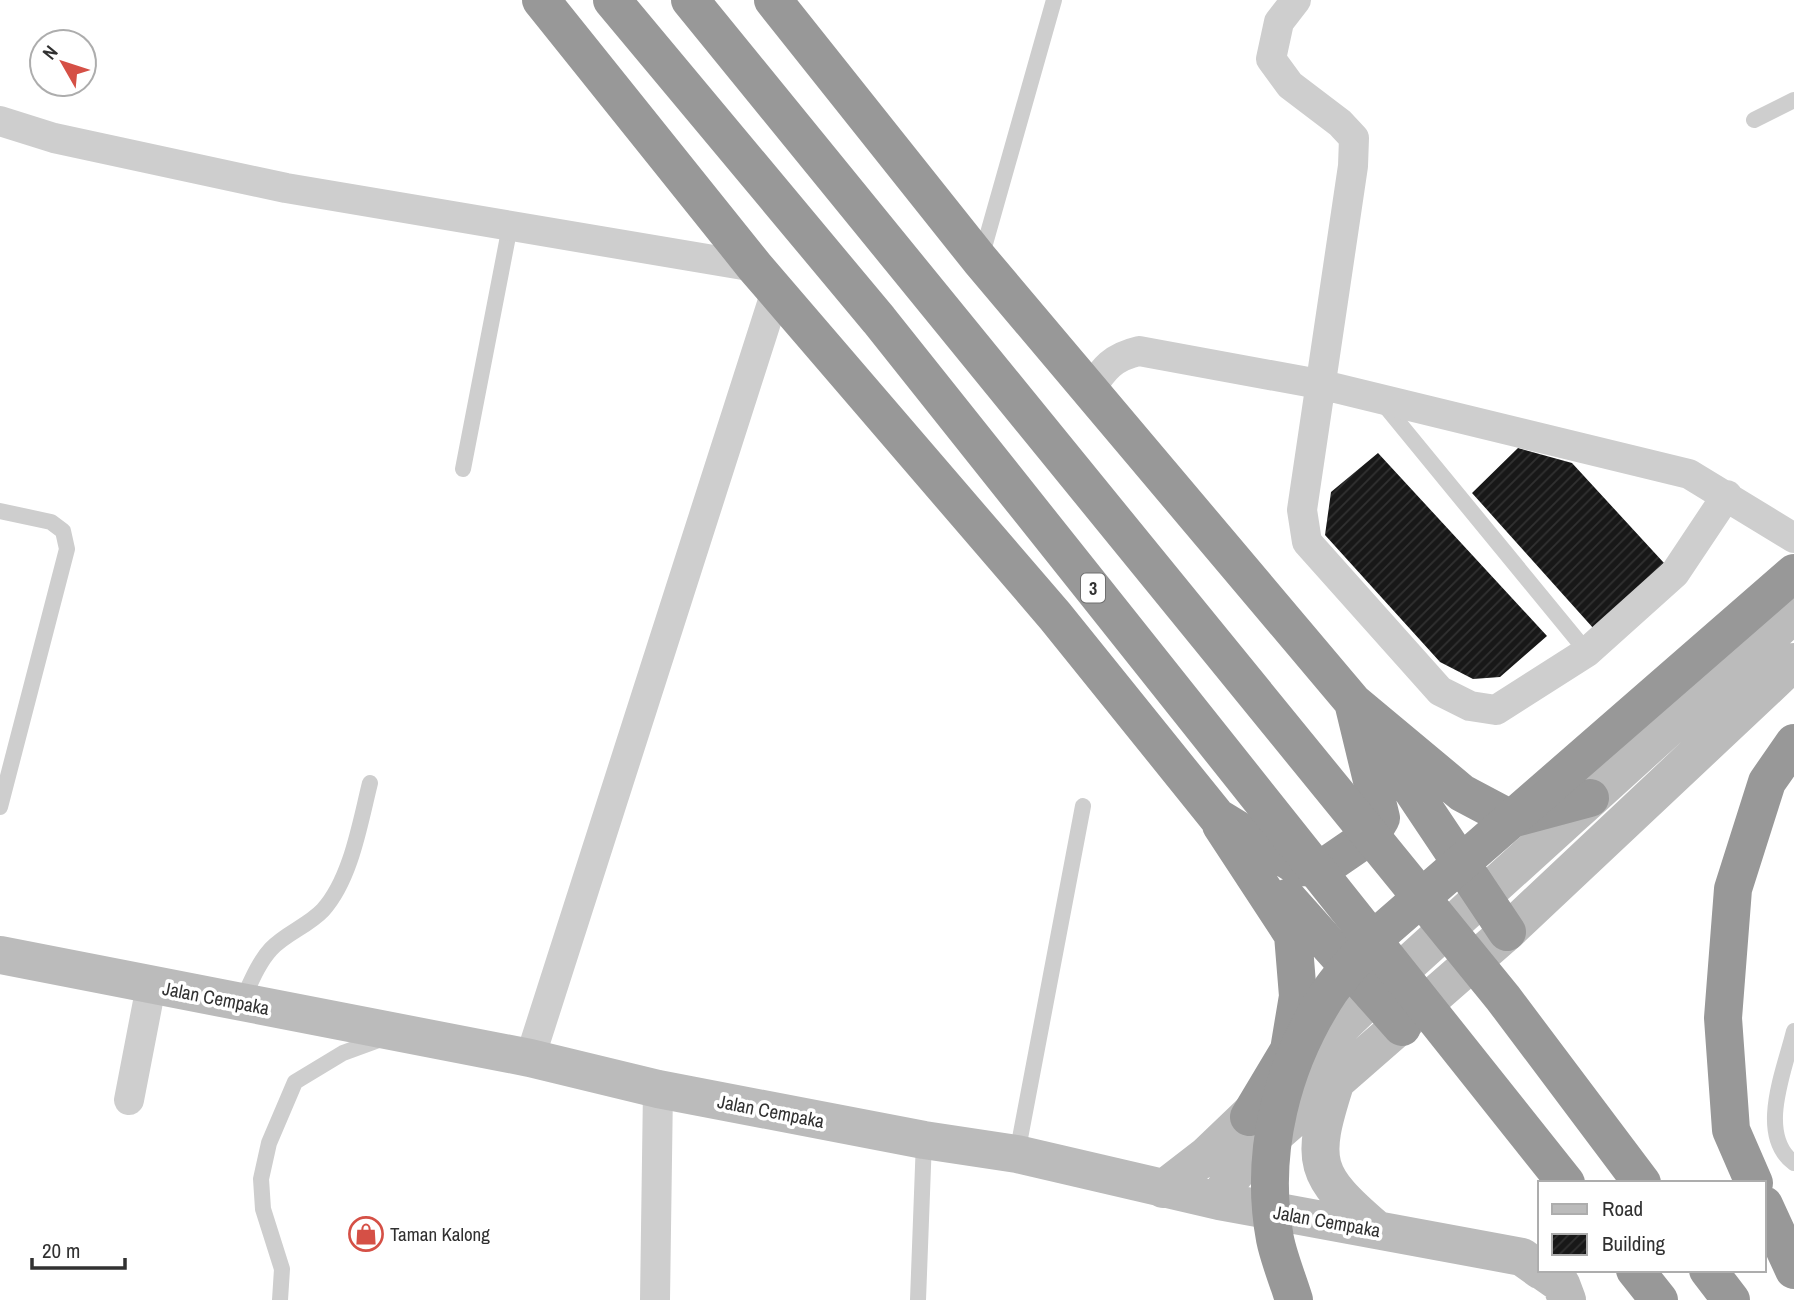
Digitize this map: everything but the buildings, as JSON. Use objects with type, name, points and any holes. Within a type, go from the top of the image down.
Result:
[{"type":"highway","points":[[541,0],[766,279],[1055,616],[1217,817],[1402,1027]]},
{"type":"highway","name":"3","points":[[612,0],[879,320],[1564,1181]]},
{"type":"highway","points":[[690,0],[1503,998],[1640,1181]]},
{"type":"highway","points":[[773,0],[980,260],[1353,702],[1481,897],[1507,932]]},
{"type":"highway","points":[[1294,1300],[1275,1239],[1269,1171],[1278,1108],[1298,1046],[1331,989],[1375,938],[1794,573]]},
{"type":"highway","points":[[1217,817],[1298,866],[1323,868],[1370,835],[1381,818],[1353,702]]},
{"type":"highway","points":[[1353,702],[1462,793],[1511,819],[1590,798]]},
{"type":"highway","points":[[1753,1181],[1731,1130],[1723,1018],[1733,889],[1767,782],[1794,743]]},
{"type":"highway","points":[[1217,817],[1293,935],[1298,996],[1289,1049],[1249,1117]]},
{"type":"highway","points":[[1766,1209],[1794,1270]]},
{"type":"highway","points":[[1637,1272],[1659,1300]]},
{"type":"highway","points":[[1710,1272],[1731,1300]]},
{"type":"main road","points":[[1163,1189],[1249,1117],[1373,996],[1794,614]]},
{"type":"main road","points":[[1219,1201],[1229,1181],[1246,1160],[1402,1027],[1507,932],[1794,662]]},
{"type":"main road","name":"Jalan Cempaka","points":[[0,955],[530,1058],[658,1089],[924,1140],[1017,1154],[1219,1201],[1522,1257],[1538,1268]]},
{"type":"main road","points":[[1335,1084],[1320,1132],[1321,1167],[1343,1200],[1376,1229]]},
{"type":"main road","name":"Jalan Cempaka","points":[[1544,1272],[1561,1284],[1567,1300]]},
{"type":"street","points":[[1296,0],[1279,22],[1271,59],[1290,85],[1340,123],[1354,138],[1353,166],[1302,510],[1307,542],[1440,691],[1470,706],[1496,710],[1587,652],[1675,573],[1727,495]]},
{"type":"street","points":[[0,121],[54,138],[286,188],[510,226],[766,279],[530,1058]]},
{"type":"street","points":[[1090,390],[1106,365],[1122,355],[1139,351],[1319,384],[1689,474],[1794,538]]},
{"type":"street","points":[[129,1100],[151,986]]},
{"type":"street","points":[[655,1300],[658,1089]]},
{"type":"lane","points":[[980,260],[1054,0]]},
{"type":"lane","points":[[1754,120],[1794,100]]},
{"type":"lane","points":[[463,470],[510,226]]},
{"type":"lane","points":[[1379,399],[1587,652]]},
{"type":"lane","points":[[0,511],[51,522],[63,531],[67,549],[0,807]]},
{"type":"lane","points":[[241,1003],[256,972],[272,948],[303,929],[325,908],[350,861],[370,783]]},
{"type":"lane","points":[[1017,1154],[1083,806]]},
{"type":"lane","points":[[1794,1031],[1772,1123],[1777,1143],[1794,1163]]},
{"type":"lane","points":[[280,1300],[282,1269],[263,1209],[261,1179],[269,1143],[295,1082],[343,1052],[399,1033]]},
{"type":"lane","points":[[918,1300],[924,1140]]},
{"type":"place","name":"Taman Kalong","points":[[366,1234]]}]
